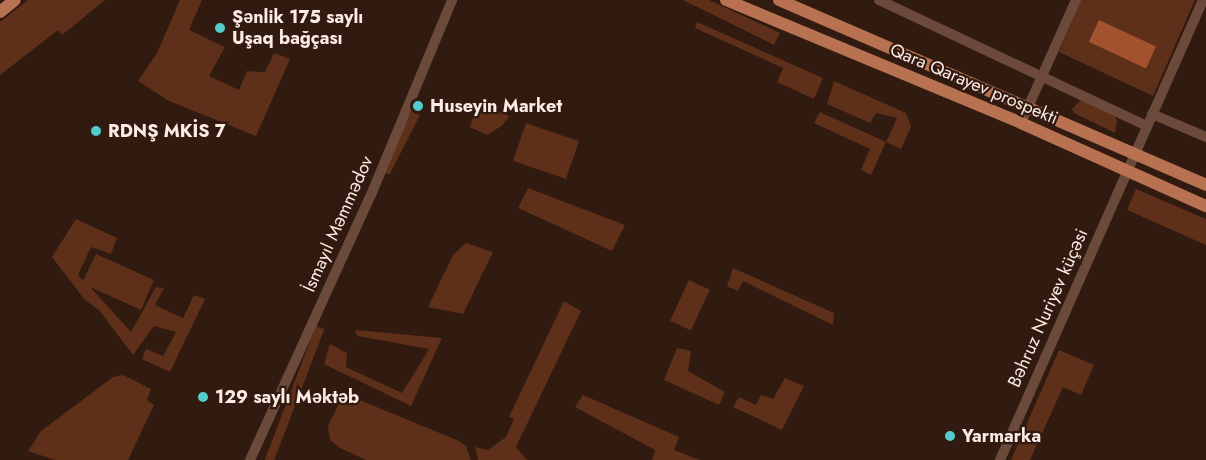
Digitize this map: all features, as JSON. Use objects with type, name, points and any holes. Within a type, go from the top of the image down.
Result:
[{"type":"main road","points":[[0,12],[15,0]]},
{"type":"main road","name":"Qara Qarayev prospekti","points":[[726,0],[1021,123],[1206,206]]},
{"type":"main road","name":"Qara Qarayev prospekti","points":[[779,0],[1135,152],[1206,185]]},
{"type":"street","name":"İsmayıl Məmmədov","points":[[250,460],[371,195],[452,0]]},
{"type":"street","points":[[879,0],[1044,75],[1147,126]]},
{"type":"street","points":[[1021,123],[1076,0]]},
{"type":"street","points":[[1135,152],[1203,0]]},
{"type":"street","points":[[1152,114],[1206,136]]},
{"type":"street","name":"Bəhruz Nuriyev küçəsi","points":[[1000,460],[1135,152]]},
{"type":"shaded area","points":[[28,0],[105,0],[62,35],[58,30],[0,75],[0,22]]},
{"type":"shaded area","points":[[180,0],[202,0],[189,30],[225,47],[209,76],[239,90],[247,71],[265,72],[274,53],[290,59],[256,136],[169,101],[138,81],[157,53]]},
{"type":"shaded area","points":[[683,0],[709,0],[780,33],[774,45]]},
{"type":"shaded area","points":[[1081,0],[1195,0],[1153,96],[1059,52]]},
{"type":"shaded area","points":[[1099,20],[1156,47],[1146,68],[1089,42]]},
{"type":"shaded area","points":[[697,22],[823,78],[814,99],[777,82],[783,68],[695,28]]},
{"type":"shaded area","points":[[834,81],[906,113],[911,127],[901,149],[886,142],[897,118],[876,113],[870,123],[827,104]]},
{"type":"shaded area","points":[[1081,100],[1113,113],[1117,120],[1115,133],[1074,113],[1072,109]]},
{"type":"shaded area","points":[[477,103],[509,116],[503,125],[487,135],[470,127]]},
{"type":"shaded area","points":[[412,111],[420,115],[390,175],[382,171]]},
{"type":"shaded area","points":[[820,112],[886,142],[871,175],[861,170],[870,149],[814,123]]},
{"type":"shaded area","points":[[526,123],[579,141],[566,179],[513,161]]},
{"type":"shaded area","points":[[528,188],[625,225],[612,251],[518,208]]},
{"type":"shaded area","points":[[1136,189],[1206,219],[1206,245],[1127,210]]},
{"type":"shaded area","points":[[76,219],[117,238],[111,254],[91,247],[78,275],[83,281],[96,254],[154,280],[141,310],[90,287],[131,332],[156,287],[164,288],[155,305],[183,318],[194,295],[205,299],[170,372],[142,359],[146,349],[163,356],[176,332],[154,326],[133,355],[99,310],[85,300],[52,257]]},
{"type":"shaded area","points":[[466,243],[493,252],[463,314],[428,307],[453,255]]},
{"type":"shaded area","points":[[733,268],[834,313],[833,325],[743,281],[738,291],[727,286]]},
{"type":"shaded area","points":[[689,280],[710,290],[691,331],[670,321]]},
{"type":"shaded area","points":[[564,301],[581,311],[516,447],[527,460],[478,460],[475,447],[488,450],[506,437],[514,419],[509,417]]},
{"type":"shaded area","points":[[316,326],[324,329],[274,460],[265,460]]},
{"type":"shaded area","points":[[355,330],[442,338],[411,406],[324,364],[330,344],[347,353],[346,367],[402,393],[429,349],[357,336]]},
{"type":"shaded area","points":[[677,348],[691,351],[688,371],[725,392],[719,405],[664,380]]},
{"type":"shaded area","points":[[1059,350],[1094,365],[1081,395],[1063,387],[1030,460],[1011,460]]},
{"type":"shaded area","points":[[123,375],[151,389],[147,400],[154,405],[128,460],[55,460],[28,451],[41,431],[113,377]]},
{"type":"shaded area","points":[[785,378],[804,386],[782,430],[733,407],[739,397],[756,405],[761,395],[773,399]]},
{"type":"shaded area","points":[[583,395],[679,437],[674,450],[700,460],[652,460],[655,450],[575,407]]},
{"type":"shaded area","points":[[350,396],[459,441],[466,446],[471,460],[366,460],[340,448],[330,440],[328,426],[339,403]]},
{"type":"place","name":"Şənlik 175 saylı Uşaq bağçası","points":[[220,28]]},
{"type":"place","name":"Huseyin Market","points":[[418,106]]},
{"type":"place","name":"RDNŞ MKİS 7","points":[[96,131]]},
{"type":"place","name":"129 saylı Məktəb","points":[[203,397]]},
{"type":"place","name":"Yarmarka","points":[[950,436]]}]
